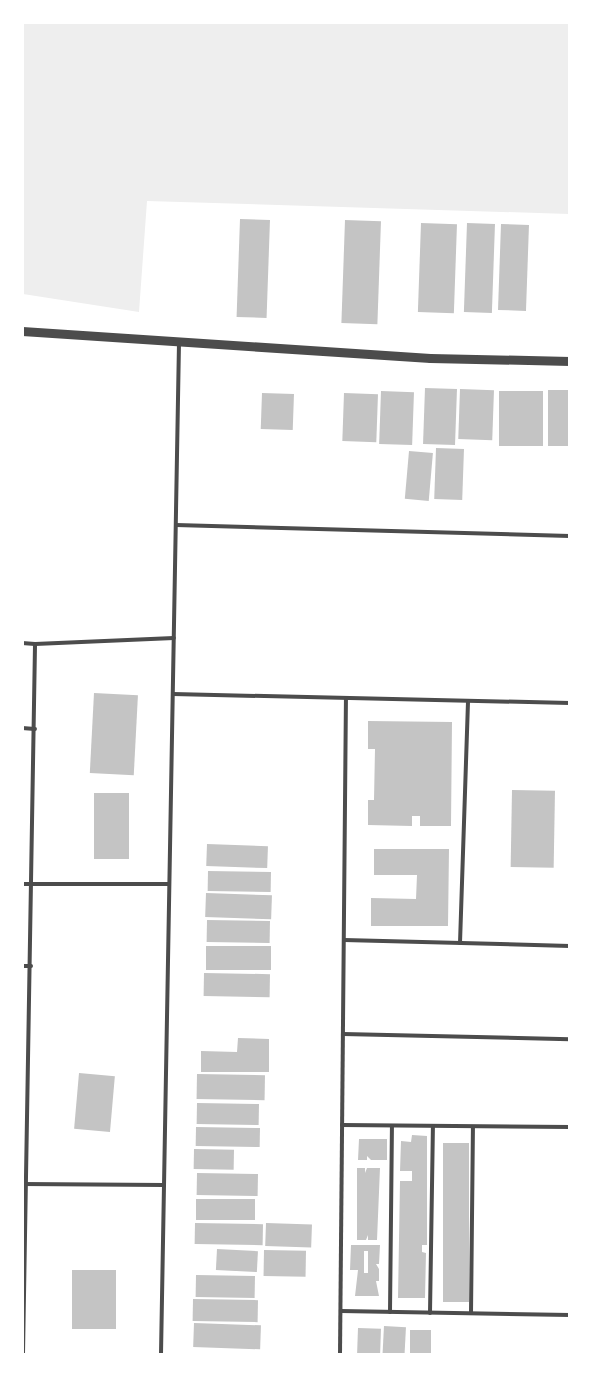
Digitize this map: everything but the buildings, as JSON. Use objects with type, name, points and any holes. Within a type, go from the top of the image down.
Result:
[{"type":"street","points":[[22,331],[430,358],[570,361]]},
{"type":"lane","points":[[161,1354],[179,341]]},
{"type":"lane","points":[[176,525],[570,536]]},
{"type":"lane","points":[[22,644],[174,638]]},
{"type":"lane","points":[[23,1354],[33,884],[35,644]]},
{"type":"lane","points":[[172,694],[570,703]]},
{"type":"lane","points":[[340,1354],[346,698]]},
{"type":"lane","points":[[460,943],[468,701]]},
{"type":"lane","points":[[22,728],[35,729]]},
{"type":"lane","points":[[22,884],[169,884]]},
{"type":"lane","points":[[344,940],[570,946]]},
{"type":"lane","points":[[22,966],[31,966]]},
{"type":"lane","points":[[343,1034],[570,1039]]},
{"type":"lane","points":[[342,1125],[570,1127]]},
{"type":"lane","points":[[390,1312],[392,1126]]},
{"type":"lane","points":[[430,1312],[433,1126]]},
{"type":"lane","points":[[471,1313],[473,1126]]},
{"type":"lane","points":[[25,1184],[164,1185]]},
{"type":"lane","points":[[341,1311],[570,1316]]},
{"type":"shaded area","points":[[22,23],[569,23],[569,214],[147,201],[139,312],[23,294]]}]
